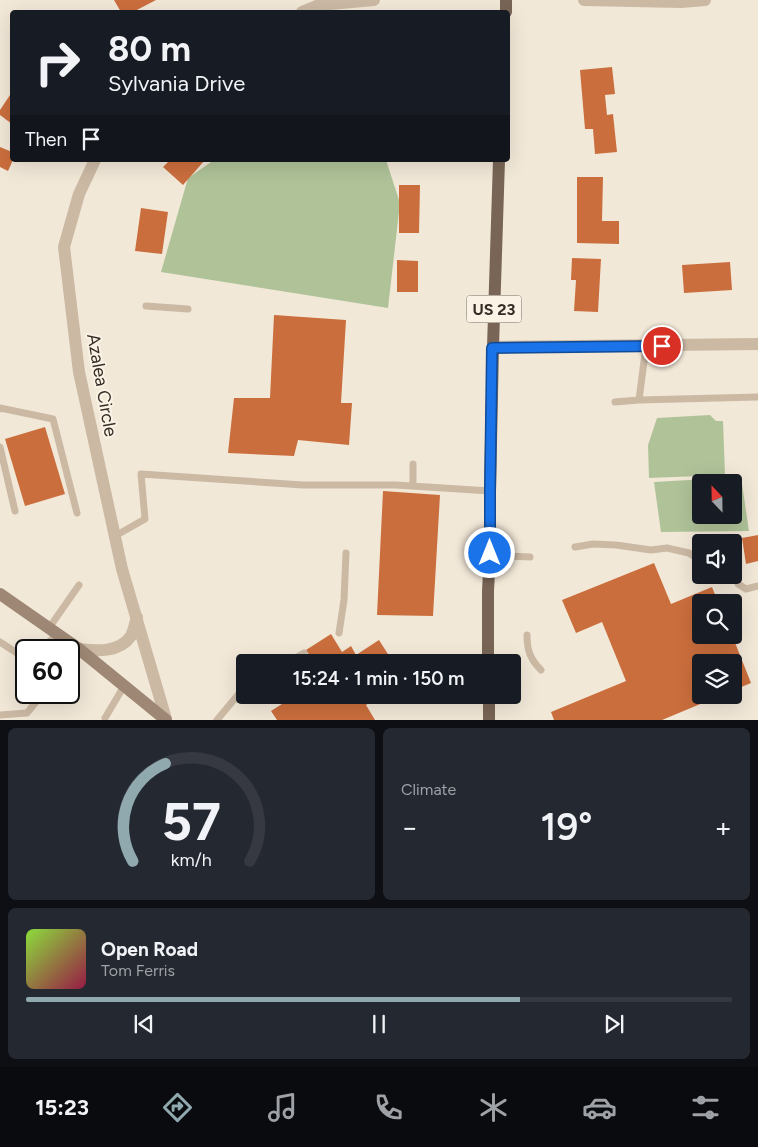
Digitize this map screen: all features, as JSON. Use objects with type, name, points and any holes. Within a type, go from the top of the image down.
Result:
[{"type":"main road","name":"US 23","points":[[488,654],[492,348],[499,162]]},
{"type":"main road","points":[[0,594],[65,639]]},
{"type":"main road","points":[[80,650],[166,719]]},
{"type":"main road","points":[[489,704],[489,720]]},
{"type":"street","points":[[307,10],[319,5],[374,0]]},
{"type":"street","points":[[584,0],[681,2],[705,0]]},
{"type":"street","name":"Azalea Circle","points":[[94,162],[80,194],[64,247],[78,372],[122,569],[166,719]]},
{"type":"street","points":[[492,348],[758,344]]},
{"type":"street","points":[[80,649],[96,651],[122,645],[131,635],[137,617]]},
{"type":"lane","points":[[146,306],[188,310]]},
{"type":"lane","points":[[639,400],[646,346]]},
{"type":"lane","points":[[615,402],[758,397]]},
{"type":"lane","points":[[0,409],[53,419],[77,513]]},
{"type":"lane","points":[[0,447],[15,511]]},
{"type":"lane","points":[[413,464],[413,486]]},
{"type":"lane","points":[[115,536],[145,519],[141,474],[303,485],[396,485],[490,491]]},
{"type":"lane","points":[[575,547],[593,544],[651,550],[667,548],[692,555]]},
{"type":"lane","points":[[339,633],[344,600],[346,553]]},
{"type":"lane","points":[[490,553],[530,557]]},
{"type":"lane","points":[[738,584],[746,589],[758,586]]},
{"type":"lane","points":[[48,639],[79,585]]},
{"type":"lane","points":[[527,635],[527,647],[534,663],[541,670]]},
{"type":"lane","points":[[0,642],[15,652]]},
{"type":"lane","points":[[105,718],[124,686]]},
{"type":"lane","points":[[217,720],[236,697]]},
{"type":"lane","points":[[0,715],[28,713],[35,704]]},
{"type":"green space","points":[[211,162],[387,162],[400,203],[388,308],[161,272],[188,178]]},
{"type":"green space","points":[[710,415],[716,421],[723,421],[725,474],[692,474],[692,476],[649,478],[648,445],[657,418]]},
{"type":"green space","points":[[692,480],[692,524],[742,524],[742,484],[749,531],[661,532],[654,482]]},
{"type":"building","points":[[114,0],[156,0],[137,10],[120,10]]},
{"type":"building","points":[[612,67],[615,94],[605,95],[607,115],[613,114],[617,152],[595,154],[593,129],[585,129],[580,70]]},
{"type":"building","points":[[10,95],[10,122],[0,115],[0,110]]},
{"type":"building","points":[[0,147],[10,151],[10,162],[12,162],[8,171],[0,167]]},
{"type":"building","points":[[168,162],[203,162],[183,185],[163,167]]},
{"type":"building","points":[[577,177],[603,177],[602,221],[619,221],[619,244],[577,243]]},
{"type":"building","points":[[399,185],[420,185],[419,233],[399,233]]},
{"type":"building","points":[[141,208],[168,212],[162,254],[135,251]]},
{"type":"building","points":[[572,258],[601,259],[598,312],[574,311],[576,280],[571,280]]},
{"type":"building","points":[[397,260],[418,261],[418,292],[397,292]]},
{"type":"building","points":[[730,262],[732,290],[684,293],[682,265]]},
{"type":"building","points":[[274,315],[346,320],[341,403],[352,403],[349,445],[298,440],[294,456],[228,453],[234,398],[270,398]]},
{"type":"building","points":[[45,427],[65,494],[25,506],[5,439]]},
{"type":"building","points":[[383,491],[440,495],[433,616],[377,615]]},
{"type":"building","points":[[758,535],[758,561],[746,564],[742,538]]},
{"type":"building","points":[[654,563],[671,604],[692,595],[692,644],[736,644],[740,654],[692,654],[692,704],[700,704],[662,720],[554,720],[551,712],[626,681],[602,622],[576,633],[562,600]]},
{"type":"building","points":[[712,587],[715,594],[695,594]]},
{"type":"building","points":[[331,634],[342,652],[351,646],[355,654],[309,654],[306,650]]},
{"type":"building","points":[[379,640],[388,654],[358,654]]},
{"type":"building","points":[[742,660],[751,683],[742,687]]},
{"type":"building","points":[[282,704],[368,704],[366,705],[375,720],[277,720],[271,711]]},
{"type":"route","points":[[490,553],[492,348],[662,346]]}]
